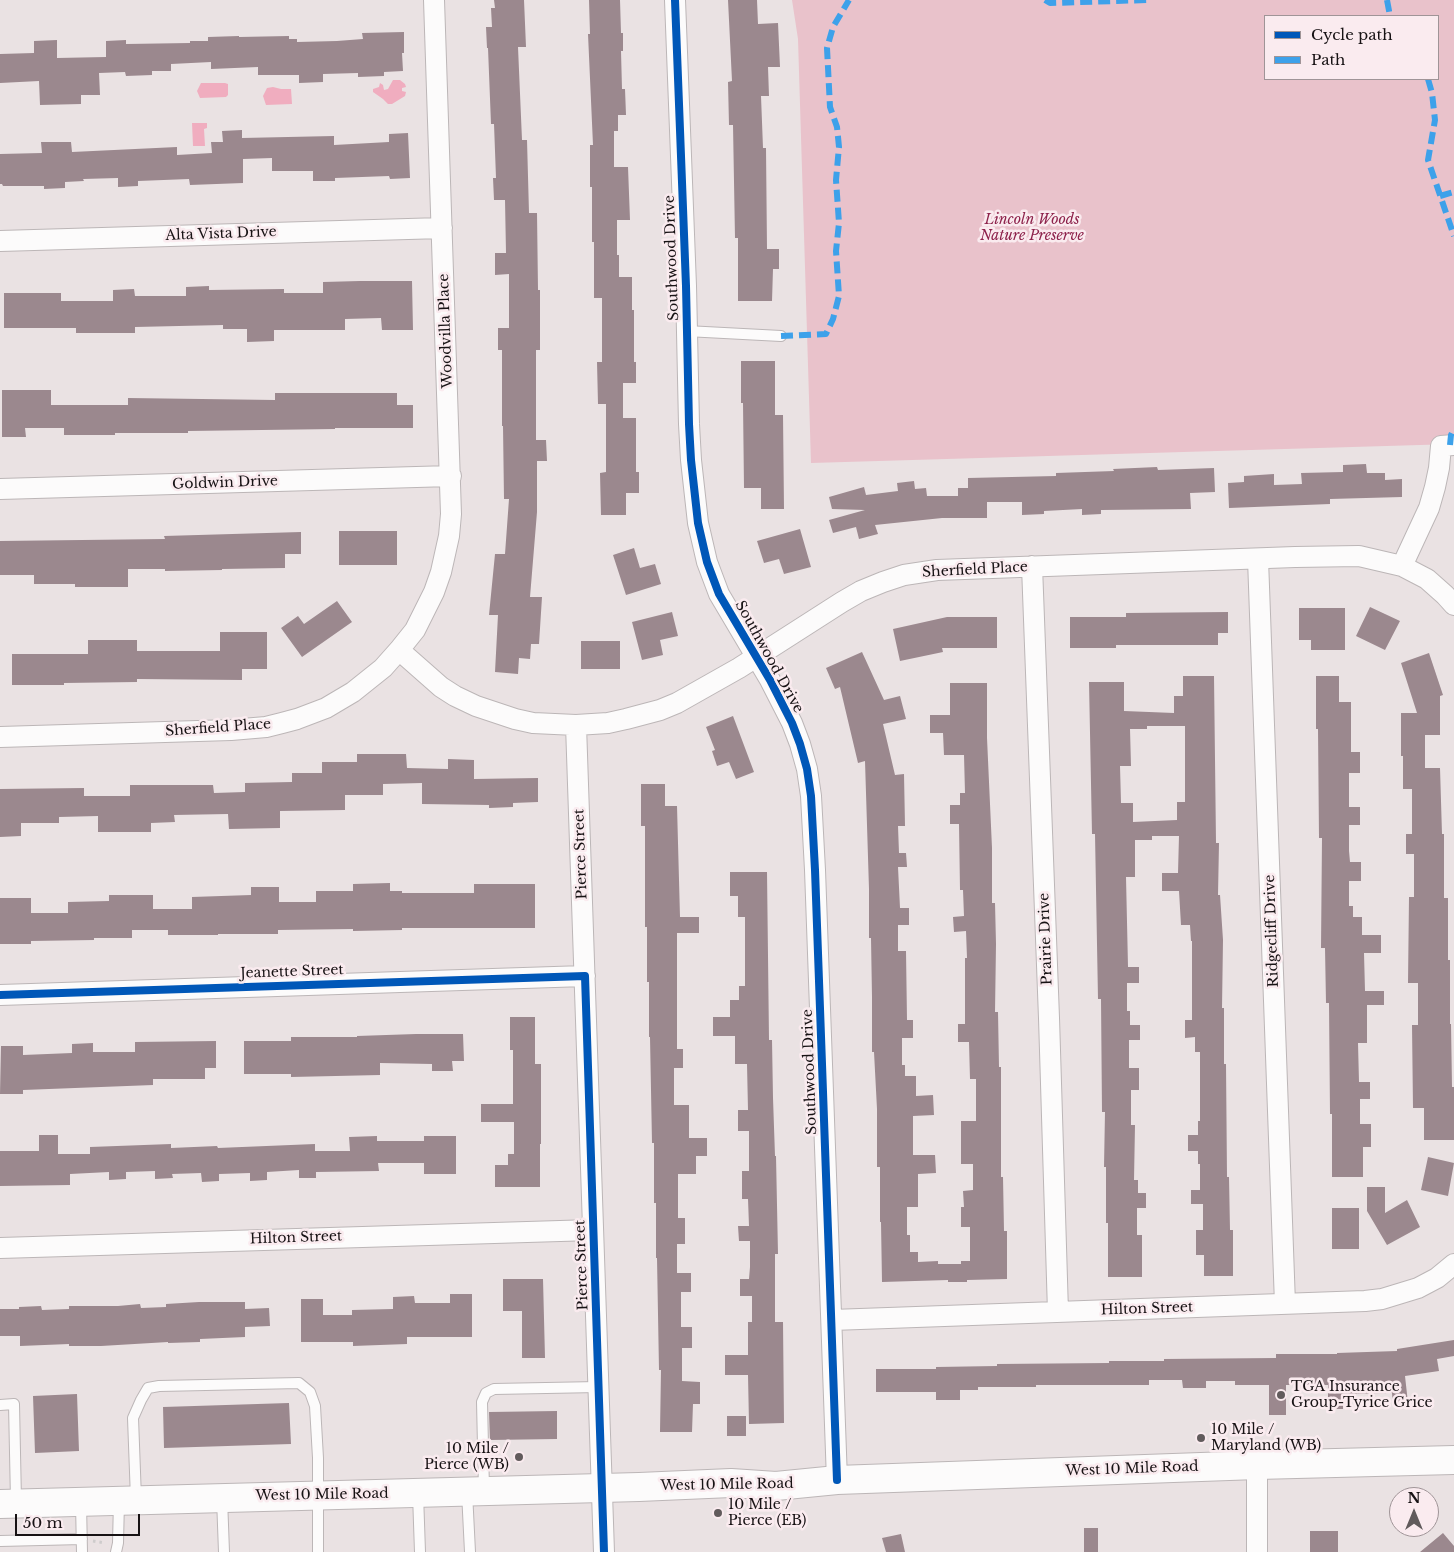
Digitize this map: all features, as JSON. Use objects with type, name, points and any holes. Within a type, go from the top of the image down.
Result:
[{"type":"main road","name":"West 10 Mile Road","points":[[8,1503],[731,1483],[776,1486],[837,1480],[1257,1464],[1454,1460]]},
{"type":"street","name":"Woodvilla Place","points":[[399,650],[415,630],[431,599],[441,572],[449,536],[451,514],[434,0]]},
{"type":"street","name":"Southwood Drive","points":[[675,0],[690,451],[698,523],[707,562],[719,594],[770,680],[792,723],[805,760],[811,796],[837,1480]]},
{"type":"street","name":"Alta Vista Drive","points":[[0,241],[442,228]]},
{"type":"street","points":[[1402,566],[1431,501],[1447,445]]},
{"type":"street","name":"Goldwin Drive","points":[[0,489],[451,476]]},
{"type":"street","name":"Sherfield Place","points":[[0,737],[200,732],[266,727],[297,719],[326,708],[359,687],[383,668],[399,650],[441,687],[455,696],[476,706],[515,719],[533,723],[576,725],[626,719],[660,710],[677,703],[707,687],[842,602],[883,582],[937,570],[1359,556],[1402,566],[1427,579],[1454,605]]},
{"type":"street","name":"Ridgecliff Drive","points":[[1258,559],[1285,1304]]},
{"type":"street","name":"Prairie Drive","points":[[1032,566],[1058,1312]]},
{"type":"street","name":"Pierce Street","points":[[576,725],[604,1552]]},
{"type":"street","name":"Jeanette Street","points":[[0,994],[585,976]]},
{"type":"street","name":"Hilton Street","points":[[0,1248],[593,1230]]},
{"type":"street","name":"Hilton Street","points":[[832,1320],[1365,1301],[1382,1299],[1418,1288],[1437,1278],[1454,1264]]},
{"type":"street","points":[[1257,1464],[1257,1552]]},
{"type":"lane","points":[[686,331],[781,336]]},
{"type":"lane","points":[[117,1547],[128,1500],[134,1418],[148,1388],[299,1383],[310,1392],[315,1406],[318,1458],[318,1552]]},
{"type":"lane","points":[[470,1552],[482,1402],[486,1393],[494,1388],[598,1387]]},
{"type":"lane","points":[[0,1405],[14,1404],[8,1503]]},
{"type":"lane","points":[[418,1493],[420,1552]]},
{"type":"lane","points":[[222,1497],[224,1552]]},
{"type":"lane","points":[[81,1501],[82,1552]]},
{"type":"lane","points":[[0,1541],[82,1539]]},
{"type":"green space","name":"Lincoln Woods Nature Preserve","points":[[792,0],[1454,0],[1454,444],[811,463],[798,39]]},
{"type":"shaded area","points":[[393,80],[400,80],[405,84],[406,87],[402,88],[402,91],[406,92],[405,96],[392,104],[388,104],[373,92],[373,89],[379,87],[380,83],[383,85],[384,90],[388,89]]},
{"type":"shaded area","points":[[201,83],[228,84],[228,95],[226,97],[200,98],[197,91]]},
{"type":"shaded area","points":[[267,88],[291,89],[292,104],[266,105],[263,96]]},
{"type":"shaded area","points":[[192,123],[207,123],[207,128],[204,129],[205,146],[193,146]]},
{"type":"building","points":[[494,0],[524,0],[526,47],[518,47],[522,140],[527,140],[529,213],[537,213],[538,290],[540,290],[540,350],[536,350],[536,440],[546,440],[547,461],[537,461],[537,512],[530,597],[542,597],[539,644],[531,644],[530,659],[519,658],[518,674],[495,672],[498,615],[489,615],[495,554],[505,554],[509,499],[504,499],[502,350],[498,350],[498,328],[509,328],[509,274],[495,275],[495,253],[506,253],[505,200],[494,200],[493,178],[496,178],[494,124],[491,124],[486,27],[492,27],[491,8],[495,8]]},
{"type":"building","points":[[589,0],[620,0],[621,33],[623,33],[623,51],[621,51],[622,89],[625,89],[626,115],[618,115],[618,131],[614,131],[614,167],[628,167],[630,220],[617,220],[617,255],[619,255],[619,277],[632,277],[636,383],[623,383],[623,418],[636,418],[636,472],[639,472],[639,493],[626,493],[626,515],[601,515],[600,473],[606,472],[606,404],[598,404],[597,362],[602,362],[602,298],[594,298],[594,242],[592,242],[592,187],[590,187],[590,145],[593,145],[588,34],[590,34]]},
{"type":"building","points":[[728,0],[757,0],[758,24],[778,23],[780,67],[768,67],[769,96],[761,96],[763,148],[766,148],[767,249],[779,249],[779,269],[773,269],[772,301],[738,301],[738,238],[735,238],[733,125],[729,125],[728,82],[732,81]]},
{"type":"building","points":[[404,32],[403,71],[384,72],[384,76],[358,77],[358,73],[323,74],[323,82],[299,83],[299,75],[258,75],[258,67],[211,69],[211,62],[171,64],[171,71],[152,71],[152,75],[126,76],[125,72],[99,73],[100,95],[81,95],[81,104],[40,105],[39,81],[0,83],[0,54],[34,53],[34,41],[57,40],[57,58],[106,57],[106,41],[126,40],[126,44],[190,43],[190,41],[208,41],[208,37],[289,36],[289,39],[297,39],[297,42],[337,41],[363,39],[362,33]]},
{"type":"building","points":[[242,130],[242,138],[334,136],[334,145],[389,142],[389,134],[408,133],[410,178],[390,179],[389,176],[335,178],[335,181],[313,181],[313,171],[272,171],[272,158],[243,159],[243,183],[190,185],[189,179],[138,181],[138,186],[118,187],[118,178],[83,179],[84,181],[65,182],[65,188],[44,189],[44,186],[3,186],[0,184],[0,154],[42,153],[41,142],[71,142],[72,152],[177,147],[177,155],[212,153],[211,142],[223,142],[222,131]]},
{"type":"building","points":[[412,281],[413,330],[382,330],[381,318],[345,319],[345,330],[274,330],[274,341],[247,342],[247,329],[223,329],[223,325],[135,327],[135,333],[76,333],[76,328],[4,328],[4,293],[61,293],[61,301],[113,301],[113,290],[134,289],[135,296],[186,296],[186,287],[209,286],[209,290],[284,289],[284,293],[323,293],[323,282]]},
{"type":"building","points":[[741,361],[775,361],[775,415],[783,415],[784,509],[761,509],[761,488],[744,488]]},
{"type":"building","points":[[2,390],[51,390],[51,405],[128,405],[128,398],[275,400],[275,393],[397,393],[397,405],[413,405],[413,428],[335,428],[64,435],[64,428],[25,428],[26,437],[2,437]]},
{"type":"building","points":[[1366,464],[1367,473],[1385,473],[1385,480],[1402,479],[1402,497],[1330,499],[1330,504],[1229,508],[1228,483],[1244,482],[1244,476],[1274,474],[1274,485],[1302,484],[1301,473],[1343,472],[1343,465]]},
{"type":"building","points":[[1157,467],[1158,470],[1214,468],[1215,492],[1190,493],[1191,509],[1101,510],[1101,514],[1082,515],[1082,509],[1044,511],[1044,514],[1022,515],[1022,502],[987,502],[987,518],[942,518],[875,525],[878,534],[859,539],[856,527],[833,533],[829,520],[865,510],[832,509],[829,497],[864,487],[866,495],[898,491],[897,483],[914,481],[915,489],[926,488],[927,496],[958,496],[958,488],[968,488],[968,478],[1056,476],[1056,473]]},
{"type":"building","points":[[800,529],[811,567],[784,574],[779,559],[764,563],[757,541]]},
{"type":"building","points":[[339,531],[397,531],[397,565],[339,565]]},
{"type":"building","points":[[301,532],[301,554],[285,554],[285,568],[165,571],[165,569],[128,569],[128,587],[75,587],[75,584],[34,584],[34,575],[0,575],[0,541],[165,539],[164,536]]},
{"type":"building","points":[[634,548],[640,568],[655,564],[661,584],[626,595],[613,555]]},
{"type":"building","points":[[337,601],[352,622],[302,657],[281,628],[298,616],[304,624]]},
{"type":"building","points":[[1370,607],[1400,621],[1385,650],[1356,636]]},
{"type":"building","points":[[1299,608],[1345,608],[1345,650],[1311,650],[1311,640],[1299,640]]},
{"type":"building","points":[[672,612],[678,636],[660,640],[663,655],[642,660],[632,622]]},
{"type":"building","points":[[1228,612],[1228,633],[1218,633],[1218,645],[1116,645],[1116,648],[1070,648],[1070,617],[1126,617],[1126,613]]},
{"type":"building","points":[[947,617],[997,617],[997,648],[942,648],[943,652],[900,661],[893,629]]},
{"type":"building","points":[[220,632],[267,632],[267,669],[242,669],[242,680],[137,679],[137,682],[12,685],[12,654],[88,654],[88,640],[137,640],[137,651],[220,651]]},
{"type":"building","points":[[581,641],[620,641],[620,669],[581,669]]},
{"type":"building","points":[[862,652],[884,700],[900,696],[906,719],[883,724],[895,775],[904,774],[905,826],[898,826],[899,853],[906,853],[907,867],[898,867],[900,908],[909,908],[909,925],[898,925],[898,951],[906,951],[907,1020],[913,1020],[913,1038],[902,1038],[902,1065],[905,1065],[905,1076],[916,1076],[916,1096],[933,1095],[934,1115],[913,1116],[913,1155],[935,1155],[936,1173],[918,1174],[918,1207],[907,1207],[907,1235],[910,1235],[910,1252],[918,1252],[918,1262],[938,1261],[938,1264],[961,1264],[961,1261],[970,1261],[970,1227],[961,1227],[961,1207],[964,1207],[963,1191],[973,1190],[973,1164],[961,1164],[961,1121],[976,1121],[976,1079],[970,1079],[969,1042],[958,1042],[958,1024],[965,1024],[966,931],[954,932],[953,917],[964,916],[963,890],[960,890],[959,824],[950,824],[950,805],[960,805],[960,793],[965,793],[964,755],[944,755],[943,733],[930,733],[930,715],[950,715],[950,683],[987,683],[992,903],[995,903],[996,944],[995,1012],[998,1012],[999,1067],[1001,1067],[1001,1177],[1003,1177],[1004,1231],[1007,1231],[1007,1279],[967,1280],[967,1282],[948,1282],[948,1280],[882,1282],[880,1167],[877,1167],[877,1109],[874,1052],[872,1052],[871,938],[869,938],[865,761],[858,763],[840,687],[835,689],[826,668]]},
{"type":"building","points":[[1429,653],[1443,695],[1440,696],[1440,735],[1425,735],[1425,768],[1440,768],[1442,834],[1444,834],[1444,898],[1448,898],[1448,960],[1450,960],[1454,1140],[1424,1140],[1424,1108],[1413,1108],[1412,1025],[1418,1025],[1418,983],[1408,983],[1409,897],[1414,897],[1414,854],[1406,854],[1406,834],[1412,834],[1412,789],[1403,789],[1401,713],[1417,713],[1401,663]]},
{"type":"building","points":[[1183,676],[1214,676],[1216,843],[1219,843],[1218,895],[1220,895],[1223,940],[1222,1008],[1224,1008],[1224,1064],[1226,1064],[1227,1177],[1229,1177],[1230,1230],[1233,1230],[1233,1276],[1204,1276],[1204,1255],[1196,1255],[1196,1230],[1203,1230],[1203,1204],[1191,1204],[1191,1190],[1200,1190],[1200,1164],[1198,1164],[1198,1151],[1188,1151],[1188,1135],[1198,1135],[1198,1121],[1200,1121],[1200,1052],[1195,1052],[1195,1037],[1185,1038],[1185,1020],[1192,1020],[1192,941],[1190,925],[1181,925],[1179,891],[1162,891],[1162,873],[1178,873],[1179,836],[1152,836],[1152,840],[1135,840],[1135,877],[1126,877],[1128,967],[1139,967],[1139,983],[1127,983],[1127,1011],[1130,1011],[1130,1025],[1140,1025],[1140,1040],[1129,1040],[1129,1068],[1139,1068],[1139,1090],[1131,1090],[1131,1125],[1135,1125],[1134,1180],[1138,1180],[1138,1193],[1146,1193],[1146,1208],[1137,1208],[1137,1235],[1142,1235],[1142,1277],[1108,1277],[1106,1167],[1104,1167],[1105,1112],[1102,1112],[1101,999],[1098,999],[1095,834],[1092,834],[1089,682],[1124,682],[1124,711],[1174,713],[1174,696],[1183,696]],"holes":[[[1147,726],[1185,726],[1185,802],[1177,802],[1177,820],[1133,822],[1133,803],[1121,803],[1120,766],[1131,766],[1130,729],[1147,729]]]},
{"type":"building","points":[[1316,676],[1339,676],[1339,702],[1351,702],[1351,752],[1360,752],[1360,773],[1349,773],[1349,807],[1360,807],[1360,825],[1349,825],[1349,851],[1350,862],[1361,862],[1361,881],[1349,881],[1349,906],[1353,906],[1353,917],[1362,917],[1362,935],[1381,935],[1381,953],[1364,953],[1365,991],[1384,991],[1384,1005],[1367,1005],[1367,1043],[1358,1043],[1359,1082],[1370,1082],[1370,1099],[1360,1099],[1360,1124],[1371,1124],[1371,1147],[1363,1147],[1363,1177],[1332,1177],[1329,1003],[1326,1003],[1325,948],[1321,948],[1322,838],[1319,838]]},
{"type":"building","points":[[733,716],[754,772],[736,779],[729,762],[717,766],[712,751],[715,750],[706,727]]},
{"type":"building","points":[[357,754],[406,754],[407,768],[448,769],[448,759],[474,760],[474,779],[538,778],[538,802],[513,803],[513,807],[489,808],[489,805],[422,804],[422,783],[383,784],[383,795],[345,795],[345,810],[280,811],[280,828],[229,829],[228,814],[174,815],[175,822],[151,823],[151,832],[98,832],[98,816],[59,817],[59,823],[21,823],[21,836],[0,837],[0,789],[84,788],[84,796],[130,796],[130,785],[213,785],[214,793],[245,792],[245,783],[292,782],[292,773],[322,773],[322,762],[357,762]]},
{"type":"building","points":[[641,784],[665,784],[665,806],[677,806],[680,917],[699,917],[699,933],[677,933],[677,1049],[683,1049],[683,1068],[674,1068],[674,1105],[689,1105],[689,1138],[707,1138],[707,1156],[696,1156],[696,1174],[678,1174],[678,1218],[685,1218],[685,1244],[677,1244],[677,1273],[691,1273],[691,1292],[681,1292],[681,1327],[692,1327],[692,1348],[682,1348],[682,1381],[700,1382],[700,1404],[693,1404],[692,1432],[660,1432],[661,1370],[659,1370],[649,982],[647,982],[647,927],[645,927],[645,826],[641,826]]},
{"type":"building","points":[[730,872],[767,872],[769,1040],[772,1040],[778,1254],[775,1254],[775,1322],[783,1322],[784,1423],[749,1424],[748,1375],[725,1375],[725,1355],[748,1355],[748,1322],[752,1322],[752,1296],[740,1296],[740,1279],[749,1279],[750,1241],[739,1241],[738,1226],[749,1226],[748,1199],[742,1199],[742,1171],[749,1171],[749,1131],[738,1131],[738,1110],[748,1110],[747,1064],[735,1064],[735,1036],[713,1036],[713,1017],[730,1017],[730,1000],[739,1000],[739,986],[745,986],[745,917],[738,917],[738,896],[730,896]]},
{"type":"building","points":[[390,883],[390,891],[402,891],[402,893],[474,893],[474,884],[535,884],[535,928],[402,928],[402,930],[353,931],[353,929],[278,930],[278,934],[218,935],[168,935],[168,930],[132,930],[132,938],[94,938],[94,940],[31,941],[31,944],[0,944],[0,898],[31,898],[31,913],[68,913],[68,902],[109,901],[109,895],[153,895],[153,909],[192,909],[192,897],[251,895],[251,887],[279,887],[279,902],[316,902],[316,891],[353,891],[353,884]]},
{"type":"building","points":[[510,1017],[535,1017],[535,1064],[541,1064],[540,1187],[495,1187],[495,1165],[508,1165],[508,1154],[514,1154],[514,1122],[481,1122],[481,1104],[513,1104],[513,1050],[510,1050]]},
{"type":"building","points":[[463,1034],[464,1061],[452,1061],[453,1071],[432,1071],[432,1064],[380,1063],[380,1075],[291,1077],[291,1074],[244,1074],[244,1041],[291,1041],[291,1037],[357,1037]]},
{"type":"building","points":[[216,1041],[216,1068],[205,1068],[205,1079],[153,1079],[153,1085],[23,1090],[23,1094],[0,1094],[1,1046],[23,1046],[23,1055],[72,1053],[72,1044],[93,1043],[93,1052],[135,1052],[135,1042]]},
{"type":"building","points":[[39,1135],[58,1135],[58,1154],[90,1154],[90,1147],[171,1144],[171,1148],[217,1146],[218,1148],[315,1144],[315,1151],[350,1151],[349,1137],[377,1136],[377,1141],[424,1141],[424,1136],[456,1136],[456,1174],[424,1174],[424,1163],[378,1163],[379,1171],[316,1172],[316,1178],[299,1178],[299,1170],[267,1172],[267,1180],[250,1181],[250,1173],[219,1174],[219,1181],[202,1182],[201,1173],[172,1174],[173,1178],[155,1179],[155,1171],[126,1172],[126,1179],[109,1180],[109,1172],[70,1174],[70,1185],[0,1186],[0,1151],[39,1151]]},
{"type":"building","points":[[1428,1157],[1454,1163],[1448,1196],[1421,1190]]},
{"type":"building","points":[[1367,1187],[1385,1187],[1385,1213],[1407,1200],[1420,1227],[1387,1245],[1367,1211]]},
{"type":"building","points":[[1332,1208],[1359,1208],[1359,1249],[1332,1249]]},
{"type":"building","points":[[503,1279],[543,1279],[545,1358],[522,1358],[522,1311],[503,1311]]},
{"type":"building","points":[[450,1294],[472,1294],[472,1337],[407,1337],[407,1344],[353,1346],[353,1342],[301,1342],[301,1299],[323,1299],[323,1315],[352,1315],[352,1310],[393,1309],[393,1297],[414,1296],[415,1303],[450,1303]]},
{"type":"building","points":[[245,1302],[245,1309],[269,1308],[270,1326],[245,1327],[245,1337],[200,1339],[200,1342],[101,1346],[69,1346],[69,1344],[20,1346],[20,1336],[0,1336],[0,1309],[41,1306],[42,1310],[69,1309],[69,1306],[140,1304],[141,1308],[166,1307],[166,1304]]},
{"type":"building","points":[[1454,1340],[1454,1356],[1437,1359],[1439,1371],[1405,1376],[1408,1403],[1393,1405],[1392,1393],[1343,1394],[1343,1409],[1328,1409],[1328,1385],[1286,1385],[1286,1415],[1269,1415],[1269,1385],[1235,1385],[1235,1381],[1206,1381],[1206,1388],[1183,1388],[1182,1380],[1149,1380],[1149,1385],[978,1387],[978,1390],[960,1390],[960,1400],[936,1400],[936,1392],[876,1392],[876,1369],[936,1369],[936,1367],[997,1366],[997,1364],[1109,1363],[1109,1361],[1164,1361],[1164,1359],[1276,1358],[1276,1354],[1337,1354],[1397,1351],[1397,1349]]},
{"type":"building","points":[[77,1394],[79,1451],[35,1453],[33,1396]]},
{"type":"building","points":[[289,1403],[291,1444],[164,1448],[163,1407]]},
{"type":"building","points":[[557,1411],[557,1439],[490,1440],[489,1412]]},
{"type":"building","points":[[727,1416],[746,1416],[746,1436],[727,1436]]},
{"type":"building","points":[[1084,1528],[1098,1528],[1098,1552],[1084,1552]]},
{"type":"building","points":[[1310,1531],[1338,1531],[1338,1552],[1310,1552]]},
{"type":"building","points":[[1443,1533],[1454,1546],[1454,1552],[1420,1552],[1439,1537]]},
{"type":"building","points":[[901,1534],[905,1552],[886,1552],[882,1538]]},
{"type":"marked path","points":[[781,336],[826,334],[833,319],[839,296],[836,251],[839,223],[836,180],[839,147],[837,127],[830,107],[827,48],[833,27],[849,0]]},
{"type":"marked path","points":[[1045,0],[1050,3],[1148,0]]},
{"type":"marked path","points":[[1387,0],[1390,15]]},
{"type":"marked path","points":[[1428,80],[1432,93],[1435,120],[1428,160],[1454,236]]},
{"type":"marked path","points":[[1440,196],[1454,192]]},
{"type":"marked path","points":[[1450,445],[1454,429]]},
{"type":"cycle path","points":[[675,0],[686,286],[689,424],[698,523],[707,562],[719,594],[770,680],[792,723],[807,769],[811,796],[837,1480]]},
{"type":"cycle path","points":[[0,995],[585,976],[604,1552]]},
{"type":"place","name":"TGA Insurance Group-Tyrice Grice","points":[[1281,1395]]},
{"type":"place","name":"10 Mile / Maryland (WB)","points":[[1201,1438]]},
{"type":"place","name":"10 Mile / Pierce (WB)","points":[[519,1457]]},
{"type":"place","name":"10 Mile / Pierce (EB)","points":[[718,1513]]}]
